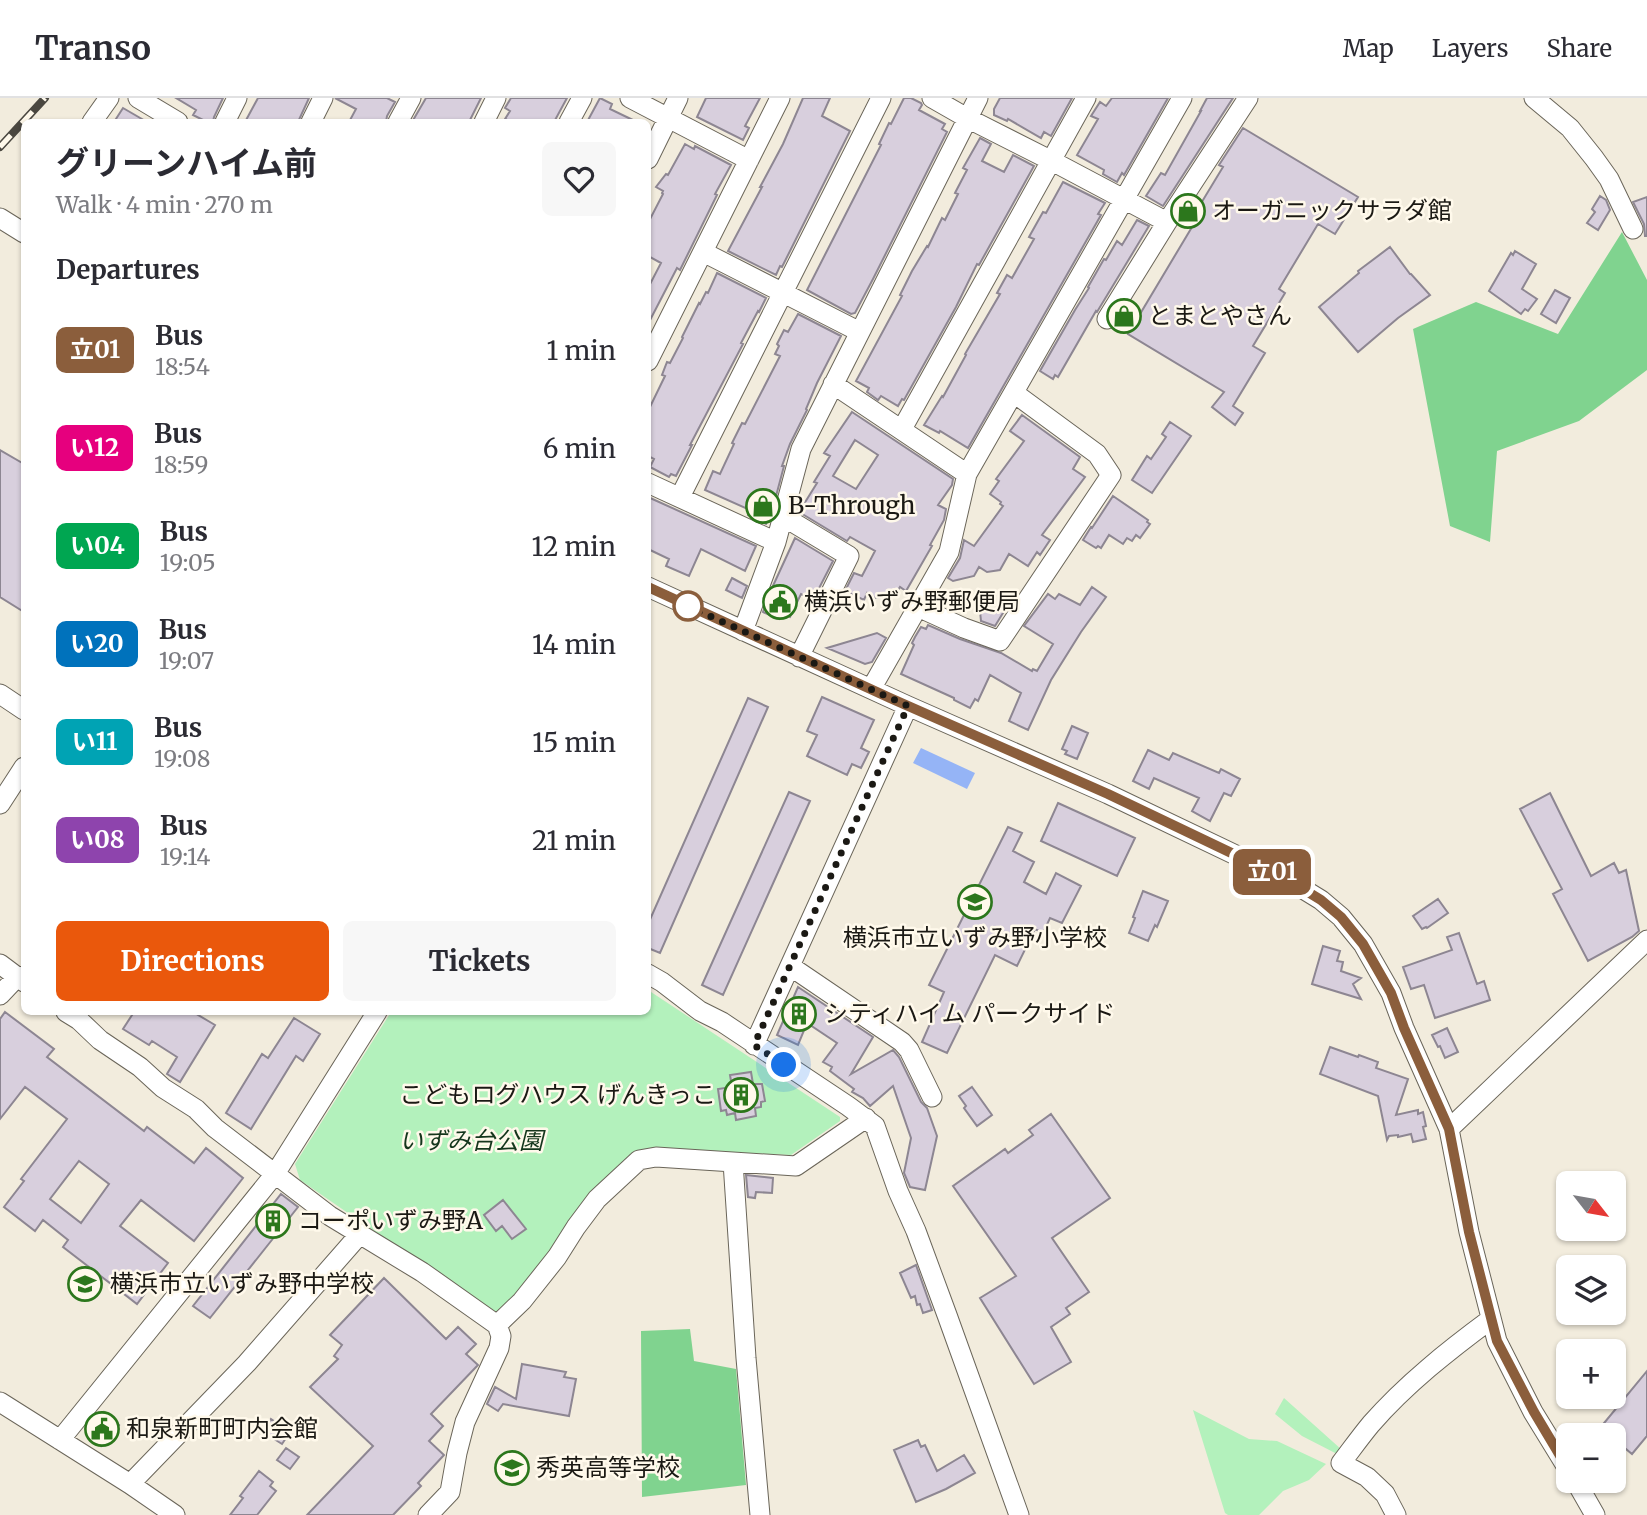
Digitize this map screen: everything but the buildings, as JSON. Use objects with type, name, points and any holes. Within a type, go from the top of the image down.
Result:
[{"type":"street","points":[[94,119],[109,98]]},
{"type":"street","points":[[138,98],[173,119]]},
{"type":"street","points":[[226,119],[237,98]]},
{"type":"street","points":[[312,119],[323,98]]},
{"type":"street","points":[[400,119],[411,98]]},
{"type":"street","points":[[486,119],[496,98]]},
{"type":"street","points":[[571,119],[582,98]]},
{"type":"street","points":[[630,98],[748,160]]},
{"type":"street","points":[[651,153],[678,98]]},
{"type":"street","points":[[651,354],[780,98]]},
{"type":"street","points":[[680,497],[881,98]]},
{"type":"street","points":[[932,98],[1167,222]]},
{"type":"street","points":[[743,631],[784,517],[801,449],[978,98]]},
{"type":"street","points":[[902,429],[1086,98]]},
{"type":"street","points":[[871,689],[948,552],[967,474],[1182,98]]},
{"type":"street","points":[[1107,319],[1248,98]]},
{"type":"street","points":[[1534,98],[1570,128],[1594,158],[1609,179],[1633,229]]},
{"type":"street","points":[[1,218],[21,230]]},
{"type":"street","points":[[703,252],[860,332]]},
{"type":"street","points":[[833,384],[967,474]]},
{"type":"street","points":[[918,607],[1000,641],[1111,475],[1097,454],[1014,393]]},
{"type":"street","points":[[651,484],[776,542]]},
{"type":"street","points":[[784,517],[849,556],[799,657]]},
{"type":"street","points":[[651,588],[1108,794],[1290,881],[1321,900],[1341,917],[1363,944],[1391,993],[1449,1129],[1469,1232],[1497,1341],[1556,1449]]},
{"type":"street","points":[[0,694],[21,708]]},
{"type":"street","points":[[754,1045],[908,706]]},
{"type":"street","points":[[0,804],[21,772]]},
{"type":"street","points":[[1449,1129],[1647,940]]},
{"type":"street","points":[[0,964],[21,979],[0,995]]},
{"type":"street","points":[[790,966],[902,1042],[909,1050],[932,1097]]},
{"type":"street","points":[[651,976],[875,1126],[1019,1515]]},
{"type":"street","points":[[71,1015],[100,1040],[140,1067],[163,1088],[196,1109],[215,1128],[331,1216],[422,1272],[497,1325],[499,1348],[465,1422],[450,1492],[428,1515]]},
{"type":"street","points":[[60,1440],[275,1174],[375,1015]]},
{"type":"street","points":[[497,1325],[522,1301],[550,1266],[597,1199],[639,1160],[656,1157],[796,1166],[866,1118]]},
{"type":"street","points":[[733,1162],[760,1515]]},
{"type":"street","points":[[130,1484],[247,1363],[360,1234]]},
{"type":"street","points":[[1396,1515],[1385,1494],[1376,1485],[1341,1463],[1372,1423],[1416,1378],[1491,1319]]},
{"type":"street","points":[[0,1402],[175,1515]]},
{"type":"street","points":[[1582,1493],[1595,1515]]},
{"type":"green space","points":[[1622,232],[1647,280],[1647,370],[1579,421],[1497,451],[1490,542],[1450,526],[1413,329],[1476,302],[1558,334]]},
{"type":"green space","name":"いずみ台公園","points":[[651,992],[840,1117],[840,1121],[791,1155],[655,1149],[543,1264],[505,1309],[496,1315],[300,1180],[295,1164],[389,1015],[651,1015]]},
{"type":"green space","points":[[690,1329],[694,1361],[736,1369],[746,1485],[642,1497],[641,1331]]},
{"type":"green space","points":[[1284,1398],[1342,1450],[1339,1455],[1302,1436],[1275,1414]]},
{"type":"green space","points":[[1193,1410],[1249,1439],[1277,1441],[1326,1464],[1309,1480],[1283,1491],[1259,1515],[1228,1515],[1225,1513]]},
{"type":"water","points":[[921,748],[975,773],[967,789],[913,763]]},
{"type":"railway","points":[[26,119],[45,98]]},
{"type":"railway","points":[[0,147],[21,124]]},
{"type":"bus line","name":"立01","points":[[651,588],[1108,794],[1290,881],[1321,900],[1341,917],[1363,944],[1391,993],[1449,1129],[1469,1232],[1497,1341],[1556,1449]]},
{"type":"place","name":"オーガニックサラダ館","points":[[1188,211]]},
{"type":"place","name":"とまとやさん","points":[[1124,316]]},
{"type":"place","name":"B-Through","points":[[763,506]]},
{"type":"place","name":"横浜いずみ野郵便局","points":[[780,602]]},
{"type":"place","name":"横浜市立いずみ野小学校","points":[[975,902]]},
{"type":"place","name":"シティハイム パークサイド","points":[[799,1014]]},
{"type":"place","name":"こどもログハウス げんきっこ","points":[[741,1095]]},
{"type":"place","name":"コーポいずみ野A","points":[[273,1221]]},
{"type":"place","name":"横浜市立いずみ野中学校","points":[[85,1284]]},
{"type":"place","name":"和泉新町町内会館","points":[[102,1429]]},
{"type":"place","name":"秀英高等学校","points":[[512,1468]]},
{"type":"route","points":[[688,606],[908,706],[754,1045],[784,1065]]}]
